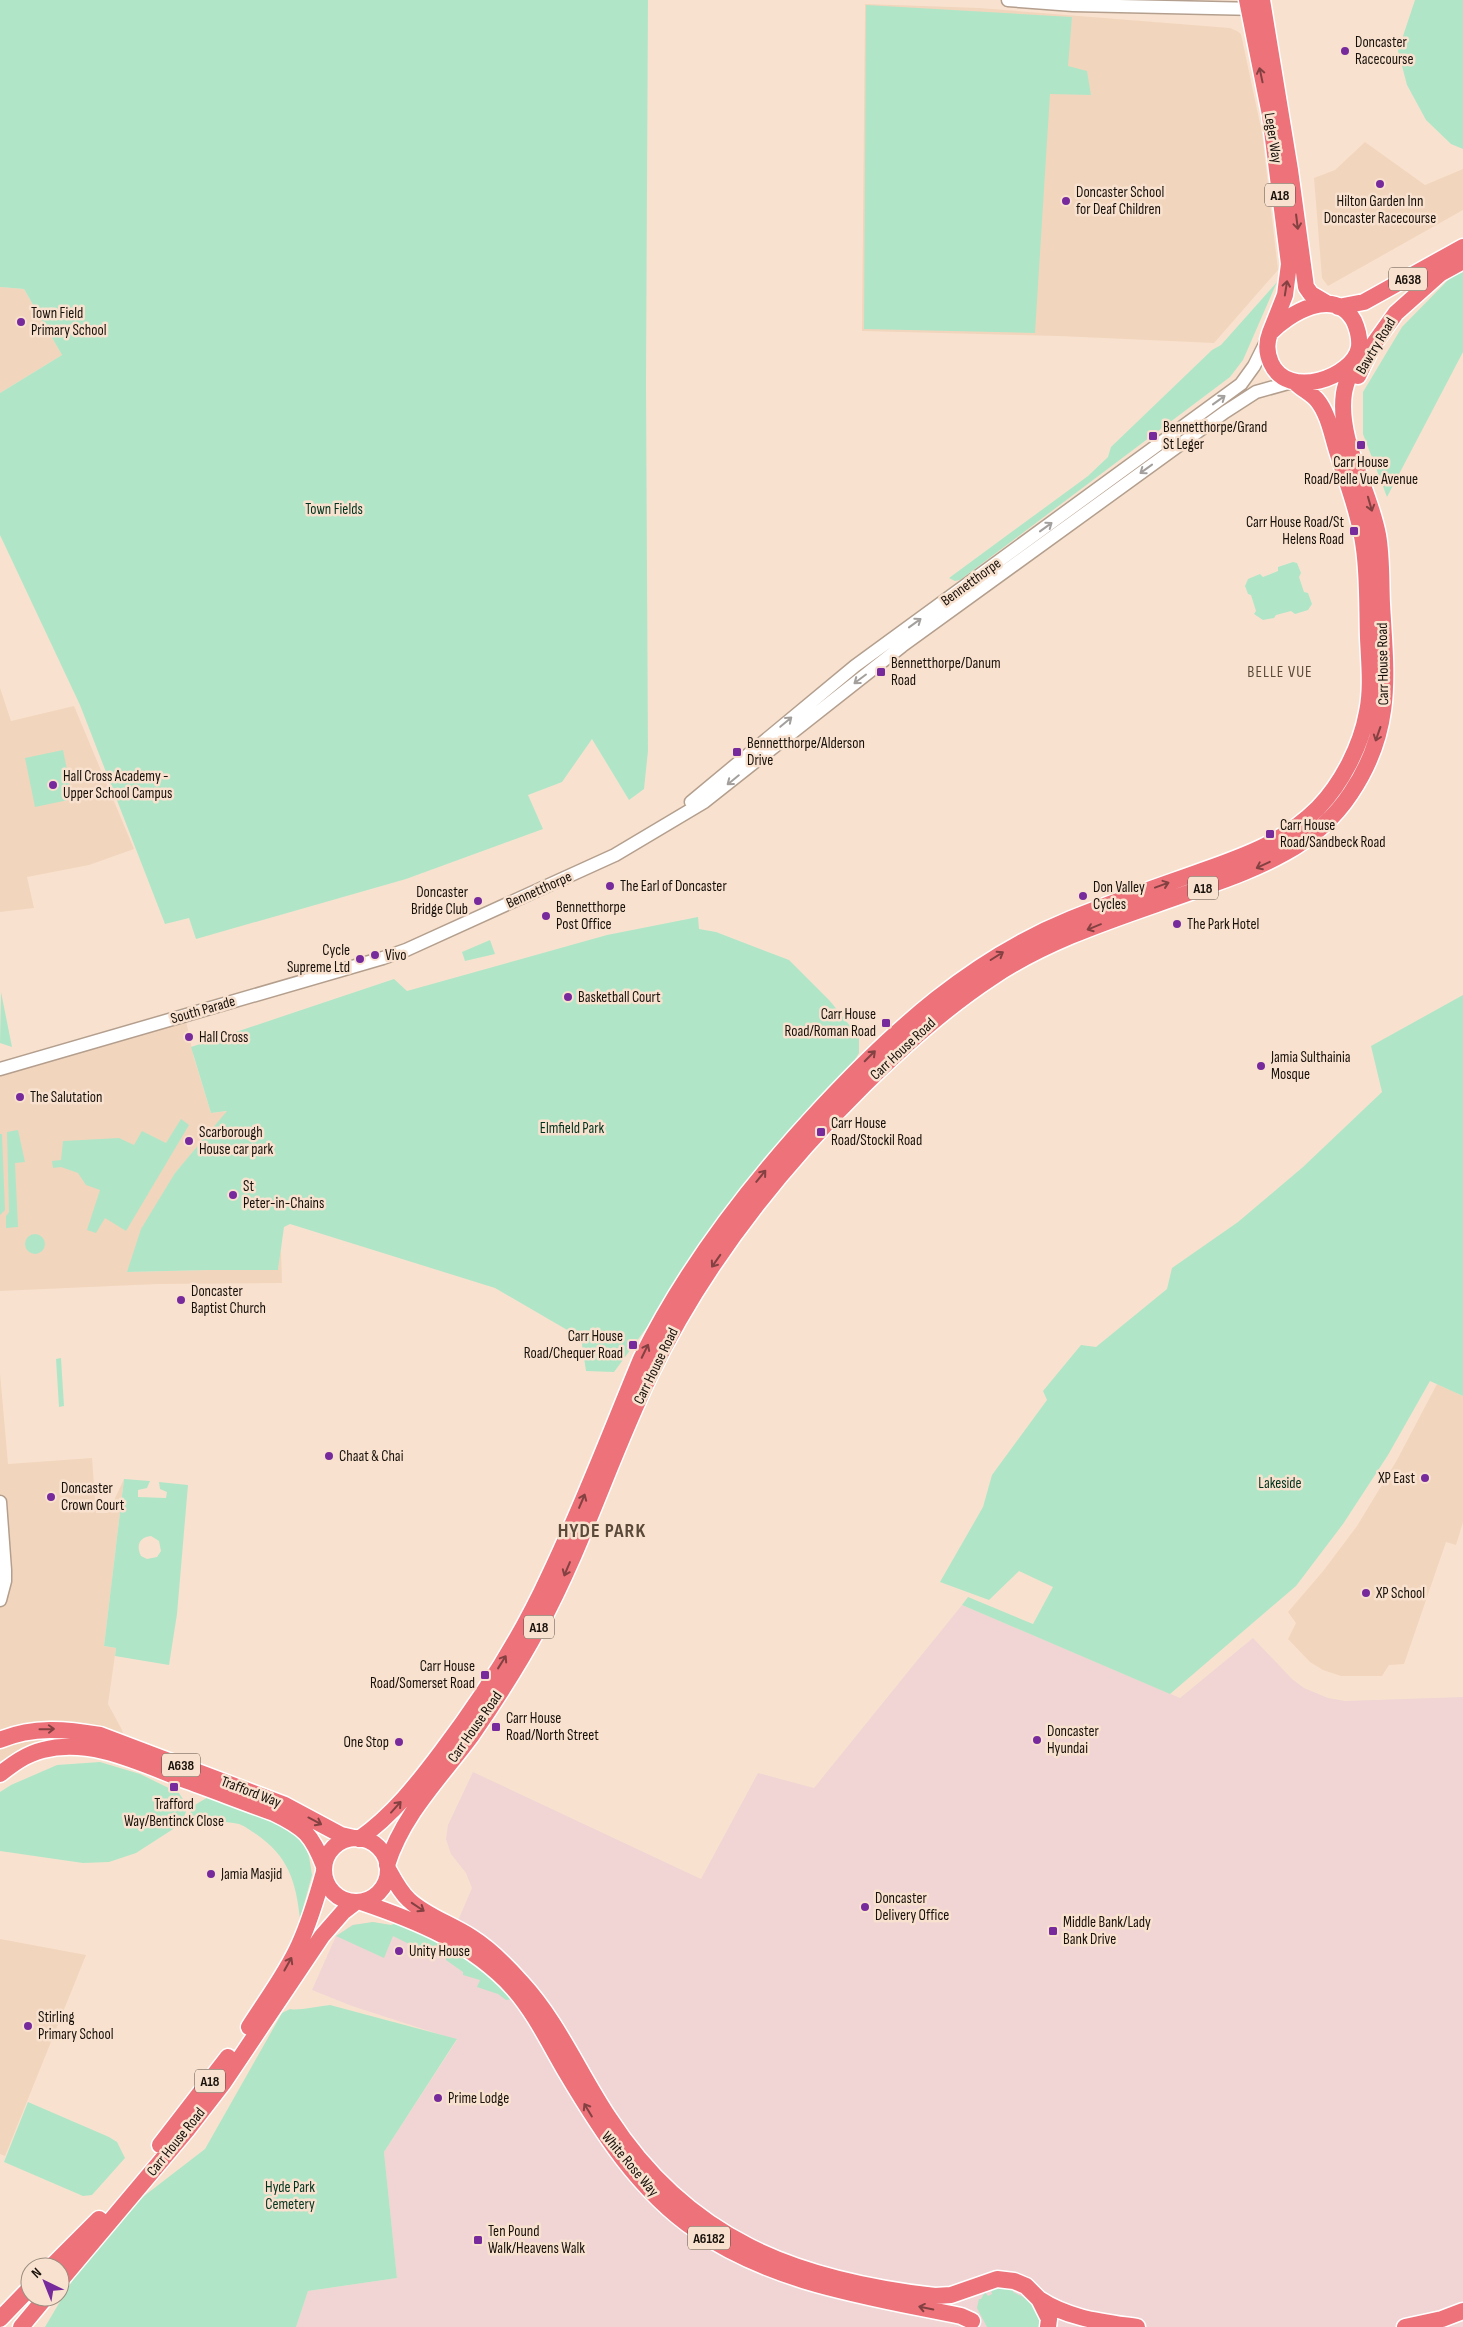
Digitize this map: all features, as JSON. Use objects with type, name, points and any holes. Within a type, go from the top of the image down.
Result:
[{"type":"highway","name":"Leger Way","points":[[1255,5],[1290,170],[1306,287],[1311,294],[1333,305]]},
{"type":"highway","name":"Leger Way","points":[[1255,5],[1289,264],[1285,295],[1268,336]]},
{"type":"highway","name":"Bawtry Road","points":[[1333,305],[1364,302],[1463,247]]},
{"type":"highway","name":"Bawtry Road","points":[[1357,353],[1374,324],[1391,305],[1442,272],[1463,261]]},
{"type":"highway","name":"Bawtry Road","points":[[1344,407],[1374,345],[1396,313],[1442,272]]},
{"type":"highway","points":[[1314,305],[1333,305],[1352,319],[1359,333],[1357,353],[1343,368],[1329,377],[1312,382],[1294,383],[1280,376],[1273,367],[1268,357],[1268,336],[1282,321],[1298,311],[1314,305]]},
{"type":"highway","name":"Carr House Road","points":[[388,1867],[392,1849],[407,1821],[472,1734],[510,1676],[540,1625],[564,1575],[650,1374],[684,1311],[712,1266],[787,1166],[894,1056],[940,1015],[1016,961],[1111,921],[1253,870],[1285,854],[1310,838],[1331,819],[1351,793],[1365,768],[1380,730],[1385,708],[1386,680],[1379,538],[1370,500],[1347,436],[1344,407],[1345,390],[1357,353]]},
{"type":"highway","name":"Carr House Road","points":[[356,1838],[382,1821],[413,1787],[450,1741],[478,1701],[513,1644],[549,1578],[641,1359],[658,1324],[677,1291],[730,1214],[807,1122],[872,1054],[908,1021],[972,971],[1009,948],[1069,920],[1248,854],[1280,839],[1320,806],[1334,787],[1359,741],[1368,709],[1370,680],[1364,550],[1359,523],[1327,420],[1318,401],[1294,383]]},
{"type":"highway","name":"Trafford Way","points":[[0,1740],[41,1729],[72,1730],[100,1735],[285,1805],[341,1835],[356,1838]]},
{"type":"highway","name":"Trafford Way","points":[[0,1744],[4,1748],[8,1760],[1,1773]]},
{"type":"highway","name":"Trafford Way","points":[[1,1773],[25,1756],[43,1750],[68,1746],[93,1748],[125,1757],[274,1813],[291,1822],[308,1833],[324,1869]]},
{"type":"highway","points":[[356,1838],[368,1841],[379,1848],[388,1867],[384,1885],[376,1894],[359,1902],[344,1900],[335,1894],[328,1885],[324,1869],[331,1851],[342,1842],[356,1838]]},
{"type":"highway","name":"White Rose Way","points":[[388,1867],[399,1888],[409,1901],[486,1948],[535,1997],[627,2144],[662,2185],[702,2219],[747,2247],[777,2260],[828,2276],[935,2296],[951,2295],[997,2279],[1014,2281],[1026,2286],[1039,2300],[1049,2320],[1048,2327]]},
{"type":"highway","name":"Carr House Road","points":[[67,2257],[204,2090],[280,1979],[298,1947],[310,1919],[324,1869]]},
{"type":"highway","name":"Carr House Road","points":[[70,2269],[224,2082],[322,1936],[343,1912],[359,1902]]},
{"type":"highway","name":"White Rose Way","points":[[359,1902],[396,1914],[456,1942],[475,1954],[512,1987],[538,2022],[592,2116],[609,2141],[658,2199],[697,2231],[735,2253],[777,2272],[829,2288],[961,2316],[974,2324]]},
{"type":"highway","name":"A18","points":[[61,2257],[99,2219]]},
{"type":"highway","name":"White Rose Way","points":[[974,2324],[970,2302],[972,2294],[982,2284]]},
{"type":"highway","points":[[0,2319],[20,2298]]},
{"type":"highway","name":"White Rose Way","points":[[1039,2300],[1061,2312],[1097,2321],[1137,2327]]},
{"type":"highway","points":[[6,2327],[23,2307]]},
{"type":"highway","points":[[20,2327],[37,2307]]},
{"type":"highway","points":[[1405,2327],[1442,2319],[1463,2311]]},
{"type":"street","points":[[1008,0],[1081,5],[1255,5]]},
{"type":"street","name":"Bennetthorpe","points":[[669,822],[767,737],[855,666],[1241,384],[1254,366],[1268,336]]},
{"type":"street","name":"Bennetthorpe","points":[[406,950],[606,859],[704,802],[902,646],[1225,412],[1256,392],[1294,383]]},
{"type":"street","name":"South Parade","points":[[0,1069],[330,974],[406,950]]},
{"type":"street","points":[[0,1502],[6,1570],[0,1600]]},
{"type":"shaded area","name":"Doncaster School for Deaf Children","points":[[865,4],[980,8],[1230,28],[1237,31],[1241,34],[1262,133],[1278,270],[1214,343],[1059,336],[862,331]]},
{"type":"shaded area","points":[[1365,142],[1425,185],[1463,169],[1463,210],[1328,286],[1322,278],[1314,178],[1335,170]]},
{"type":"shaded area","name":"Town Field Primary School","points":[[0,287],[24,289],[62,355],[0,393]]},
{"type":"shaded area","name":"Hall Cross Academy - Upper School Campus","points":[[0,688],[11,721],[74,706],[134,849],[89,865],[27,877],[34,908],[0,912]]},
{"type":"shaded area","points":[[185,1016],[194,1058],[211,1113],[228,1111],[175,1173],[127,1272],[278,1270],[284,1227],[281,1249],[282,1283],[158,1284],[0,1291],[0,1065]]},
{"type":"shaded area","points":[[0,1373],[8,1464],[92,1458],[96,1513],[108,1513],[124,1479],[104,1646],[116,1648],[108,1704],[129,1748],[68,1746],[0,1774]]},
{"type":"shaded area","points":[[1437,1384],[1463,1396],[1463,1522],[1456,1545],[1446,1542],[1404,1664],[1389,1665],[1382,1676],[1341,1676],[1323,1670],[1310,1662],[1288,1639],[1296,1623],[1288,1612],[1324,1570],[1357,1526],[1397,1460]]},
{"type":"shaded area","points":[[962,1605],[1180,1698],[1253,1638],[1292,1679],[1304,1688],[1328,1698],[1345,1701],[1463,1697],[1463,2327],[296,2327],[308,2291],[397,2278],[384,2152],[457,2040],[352,2006],[312,1990],[336,1936],[352,1925],[373,1922],[390,1925],[457,1923],[472,1888],[466,1873],[451,1854],[446,1839],[448,1825],[473,1772],[701,1879],[758,1773],[814,1788]]},
{"type":"shaded area","name":"Stirling Primary School","points":[[0,1939],[86,1955],[5,2156],[0,2154]]},
{"type":"green space","name":"Town Fields","points":[[0,0],[648,0],[646,383],[648,751],[644,789],[629,800],[592,739],[562,782],[528,795],[543,829],[406,879],[196,939],[189,918],[165,924],[80,705],[0,535],[0,393],[62,355],[24,289],[0,287]]},
{"type":"green space","name":"Doncaster Racecourse","points":[[1415,0],[1463,0],[1463,149],[1451,144],[1426,120],[1407,85],[1398,51]]},
{"type":"green space","points":[[866,5],[1072,17],[1068,66],[1087,71],[1091,95],[1050,94],[1035,333],[864,329]]},
{"type":"green space","points":[[1463,272],[1463,352],[1387,497],[1363,434],[1363,392],[1402,327],[1450,278]]},
{"type":"green space","points":[[1277,282],[1243,360],[1230,377],[960,580],[955,581],[949,578],[1088,476],[1108,457],[1111,447],[1212,350],[1221,345]]},
{"type":"green space","points":[[1293,562],[1297,563],[1301,573],[1299,577],[1304,592],[1308,593],[1312,604],[1308,610],[1295,614],[1291,611],[1263,620],[1254,614],[1256,611],[1251,595],[1248,594],[1245,586],[1248,579],[1260,574],[1263,577],[1278,571],[1278,567]]},
{"type":"green space","points":[[63,750],[73,799],[35,807],[25,758]]},
{"type":"green space","name":"Elmfield Park","points":[[698,917],[699,929],[716,932],[789,960],[830,1001],[859,1037],[859,1053],[836,1091],[734,1209],[614,1372],[586,1371],[581,1338],[495,1288],[290,1224],[284,1227],[278,1270],[127,1272],[141,1229],[175,1173],[227,1111],[211,1113],[191,1047],[394,979],[407,991],[607,935]]},
{"type":"green space","points":[[490,940],[495,954],[465,961],[462,952]]},
{"type":"green space","points":[[1,992],[12,1047],[0,1043]]},
{"type":"green space","name":"Lakeside","points":[[1463,995],[1463,1396],[1430,1381],[1388,1455],[1343,1524],[1296,1586],[1170,1694],[962,1605],[968,1597],[1033,1624],[1053,1587],[1019,1571],[989,1600],[940,1582],[983,1507],[992,1475],[1047,1400],[1043,1391],[1081,1345],[1096,1347],[1167,1289],[1172,1268],[1238,1222],[1303,1167],[1382,1092],[1371,1046]]},
{"type":"green space","points":[[181,1119],[189,1125],[126,1231],[105,1218],[96,1233],[87,1230],[100,1190],[86,1185],[78,1173],[61,1167],[53,1168],[52,1161],[61,1160],[63,1141],[119,1138],[134,1145],[142,1131],[166,1143]]},
{"type":"green space","points":[[18,1130],[25,1162],[15,1163],[18,1227],[6,1228],[6,1216],[9,1212],[7,1132]]},
{"type":"green space","points":[[0,1134],[2,1134],[5,1210],[0,1215]]},
{"type":"green space","points":[[35,1234],[42,1237],[45,1244],[42,1251],[35,1254],[28,1251],[25,1244],[28,1237]]},
{"type":"green space","points":[[61,1358],[64,1406],[59,1407],[56,1359]]},
{"type":"green space","points":[[124,1479],[150,1481],[147,1488],[138,1490],[138,1497],[166,1498],[167,1492],[160,1489],[159,1482],[188,1485],[177,1614],[169,1665],[115,1656],[116,1648],[104,1646]],"holes":[[[151,1536],[159,1541],[161,1551],[157,1557],[147,1559],[141,1556],[139,1546],[141,1540]]]},
{"type":"green space","points":[[100,1762],[140,1774],[179,1793],[188,1807],[181,1824],[136,1853],[109,1862],[83,1863],[0,1851],[0,1792],[11,1785],[57,1765]]},
{"type":"green space","points":[[210,1796],[291,1827],[302,1839],[309,1856],[312,1875],[300,1919],[293,1881],[283,1861],[267,1842],[239,1824],[206,1822],[186,1824],[193,1806]]},
{"type":"green space","points":[[373,1922],[391,1925],[397,1923],[427,1934],[483,1968],[512,1999],[506,2000],[498,1994],[477,1987],[480,1980],[463,1975],[463,1972],[446,1960],[446,1957],[417,1948],[393,1936],[384,1958],[336,1936],[353,1925]]},
{"type":"green space","name":"Hyde Park Cemetery","points":[[330,2005],[457,2039],[384,2152],[397,2278],[308,2291],[296,2327],[45,2327],[57,2307],[70,2307],[70,2284],[85,2259],[131,2206],[205,2149],[282,2013],[290,2009]]},
{"type":"green space","points":[[28,2102],[117,2142],[125,2158],[92,2195],[83,2196],[4,2162]]},
{"type":"green space","points":[[1003,2288],[1013,2290],[1013,2292],[1024,2297],[1032,2304],[1038,2314],[1039,2327],[987,2327],[977,2308],[979,2299],[981,2299],[985,2292],[988,2296],[992,2294],[991,2289]]},
{"type":"place","name":"Doncaster Racecourse","points":[[1345,51]]},
{"type":"place","name":"Hilton Garden Inn Doncaster Racecourse","points":[[1380,184]]},
{"type":"place","name":"Doncaster School for Deaf Children","points":[[1066,201]]},
{"type":"place","name":"Town Field Primary School","points":[[21,322]]},
{"type":"place","name":"Bennetthorpe/Grand St Leger","points":[[1153,436]]},
{"type":"place","name":"Carr House Road/Belle Vue Avenue","points":[[1361,445]]},
{"type":"place","name":"Carr House Road/St Helens Road","points":[[1354,531]]},
{"type":"place","name":"Bennetthorpe/Danum Road","points":[[881,672]]},
{"type":"place","name":"Bennetthorpe/Alderson Drive","points":[[737,752]]},
{"type":"place","name":"Hall Cross Academy - Upper School Campus","points":[[53,785]]},
{"type":"place","name":"Carr House Road/Sandbeck Road","points":[[1270,834]]},
{"type":"place","name":"The Earl of Doncaster","points":[[610,886]]},
{"type":"place","name":"Don Valley Cycles","points":[[1083,896]]},
{"type":"place","name":"Doncaster Bridge Club","points":[[478,901]]},
{"type":"place","name":"Bennetthorpe Post Office","points":[[546,916]]},
{"type":"place","name":"The Park Hotel","points":[[1177,924]]},
{"type":"place","name":"Vivo","points":[[375,955]]},
{"type":"place","name":"Cycle Supreme Ltd","points":[[360,959]]},
{"type":"place","name":"Basketball Court","points":[[568,997]]},
{"type":"place","name":"Carr House Road/Roman Road","points":[[886,1023]]},
{"type":"place","name":"Hall Cross","points":[[189,1037]]},
{"type":"place","name":"Jamia Sulthainia Mosque","points":[[1261,1066]]},
{"type":"place","name":"The Salutation","points":[[20,1097]]},
{"type":"place","name":"Carr House Road/Stockil Road","points":[[821,1132]]},
{"type":"place","name":"Scarborough House car park","points":[[189,1141]]},
{"type":"place","name":"St Peter-in-Chains","points":[[233,1195]]},
{"type":"place","name":"Doncaster Baptist Church","points":[[181,1300]]},
{"type":"place","name":"Carr House Road/Chequer Road","points":[[633,1345]]},
{"type":"place","name":"Chaat & Chai","points":[[329,1456]]},
{"type":"place","name":"XP East","points":[[1425,1478]]},
{"type":"place","name":"Doncaster Crown Court","points":[[51,1497]]},
{"type":"place","name":"XP School","points":[[1366,1593]]},
{"type":"place","name":"Carr House Road/Somerset Road","points":[[485,1675]]},
{"type":"place","name":"Carr House Road/North Street","points":[[496,1727]]},
{"type":"place","name":"Doncaster Hyundai","points":[[1037,1740]]},
{"type":"place","name":"One Stop","points":[[399,1742]]},
{"type":"place","name":"Trafford Way/Bentinck Close","points":[[174,1787]]},
{"type":"place","name":"Jamia Masjid","points":[[211,1874]]},
{"type":"place","name":"Doncaster Delivery Office","points":[[865,1907]]},
{"type":"place","name":"Middle Bank/Lady Bank Drive","points":[[1053,1931]]},
{"type":"place","name":"Unity House","points":[[399,1951]]},
{"type":"place","name":"Stirling Primary School","points":[[28,2026]]},
{"type":"place","name":"Prime Lodge","points":[[438,2098]]},
{"type":"place","name":"Ten Pound Walk/Heavens Walk","points":[[478,2240]]},
{"type":"district","name":"BELLE VUE","points":[[1280,672]]},
{"type":"district","name":"HYDE PARK","points":[[602,1531]]}]
